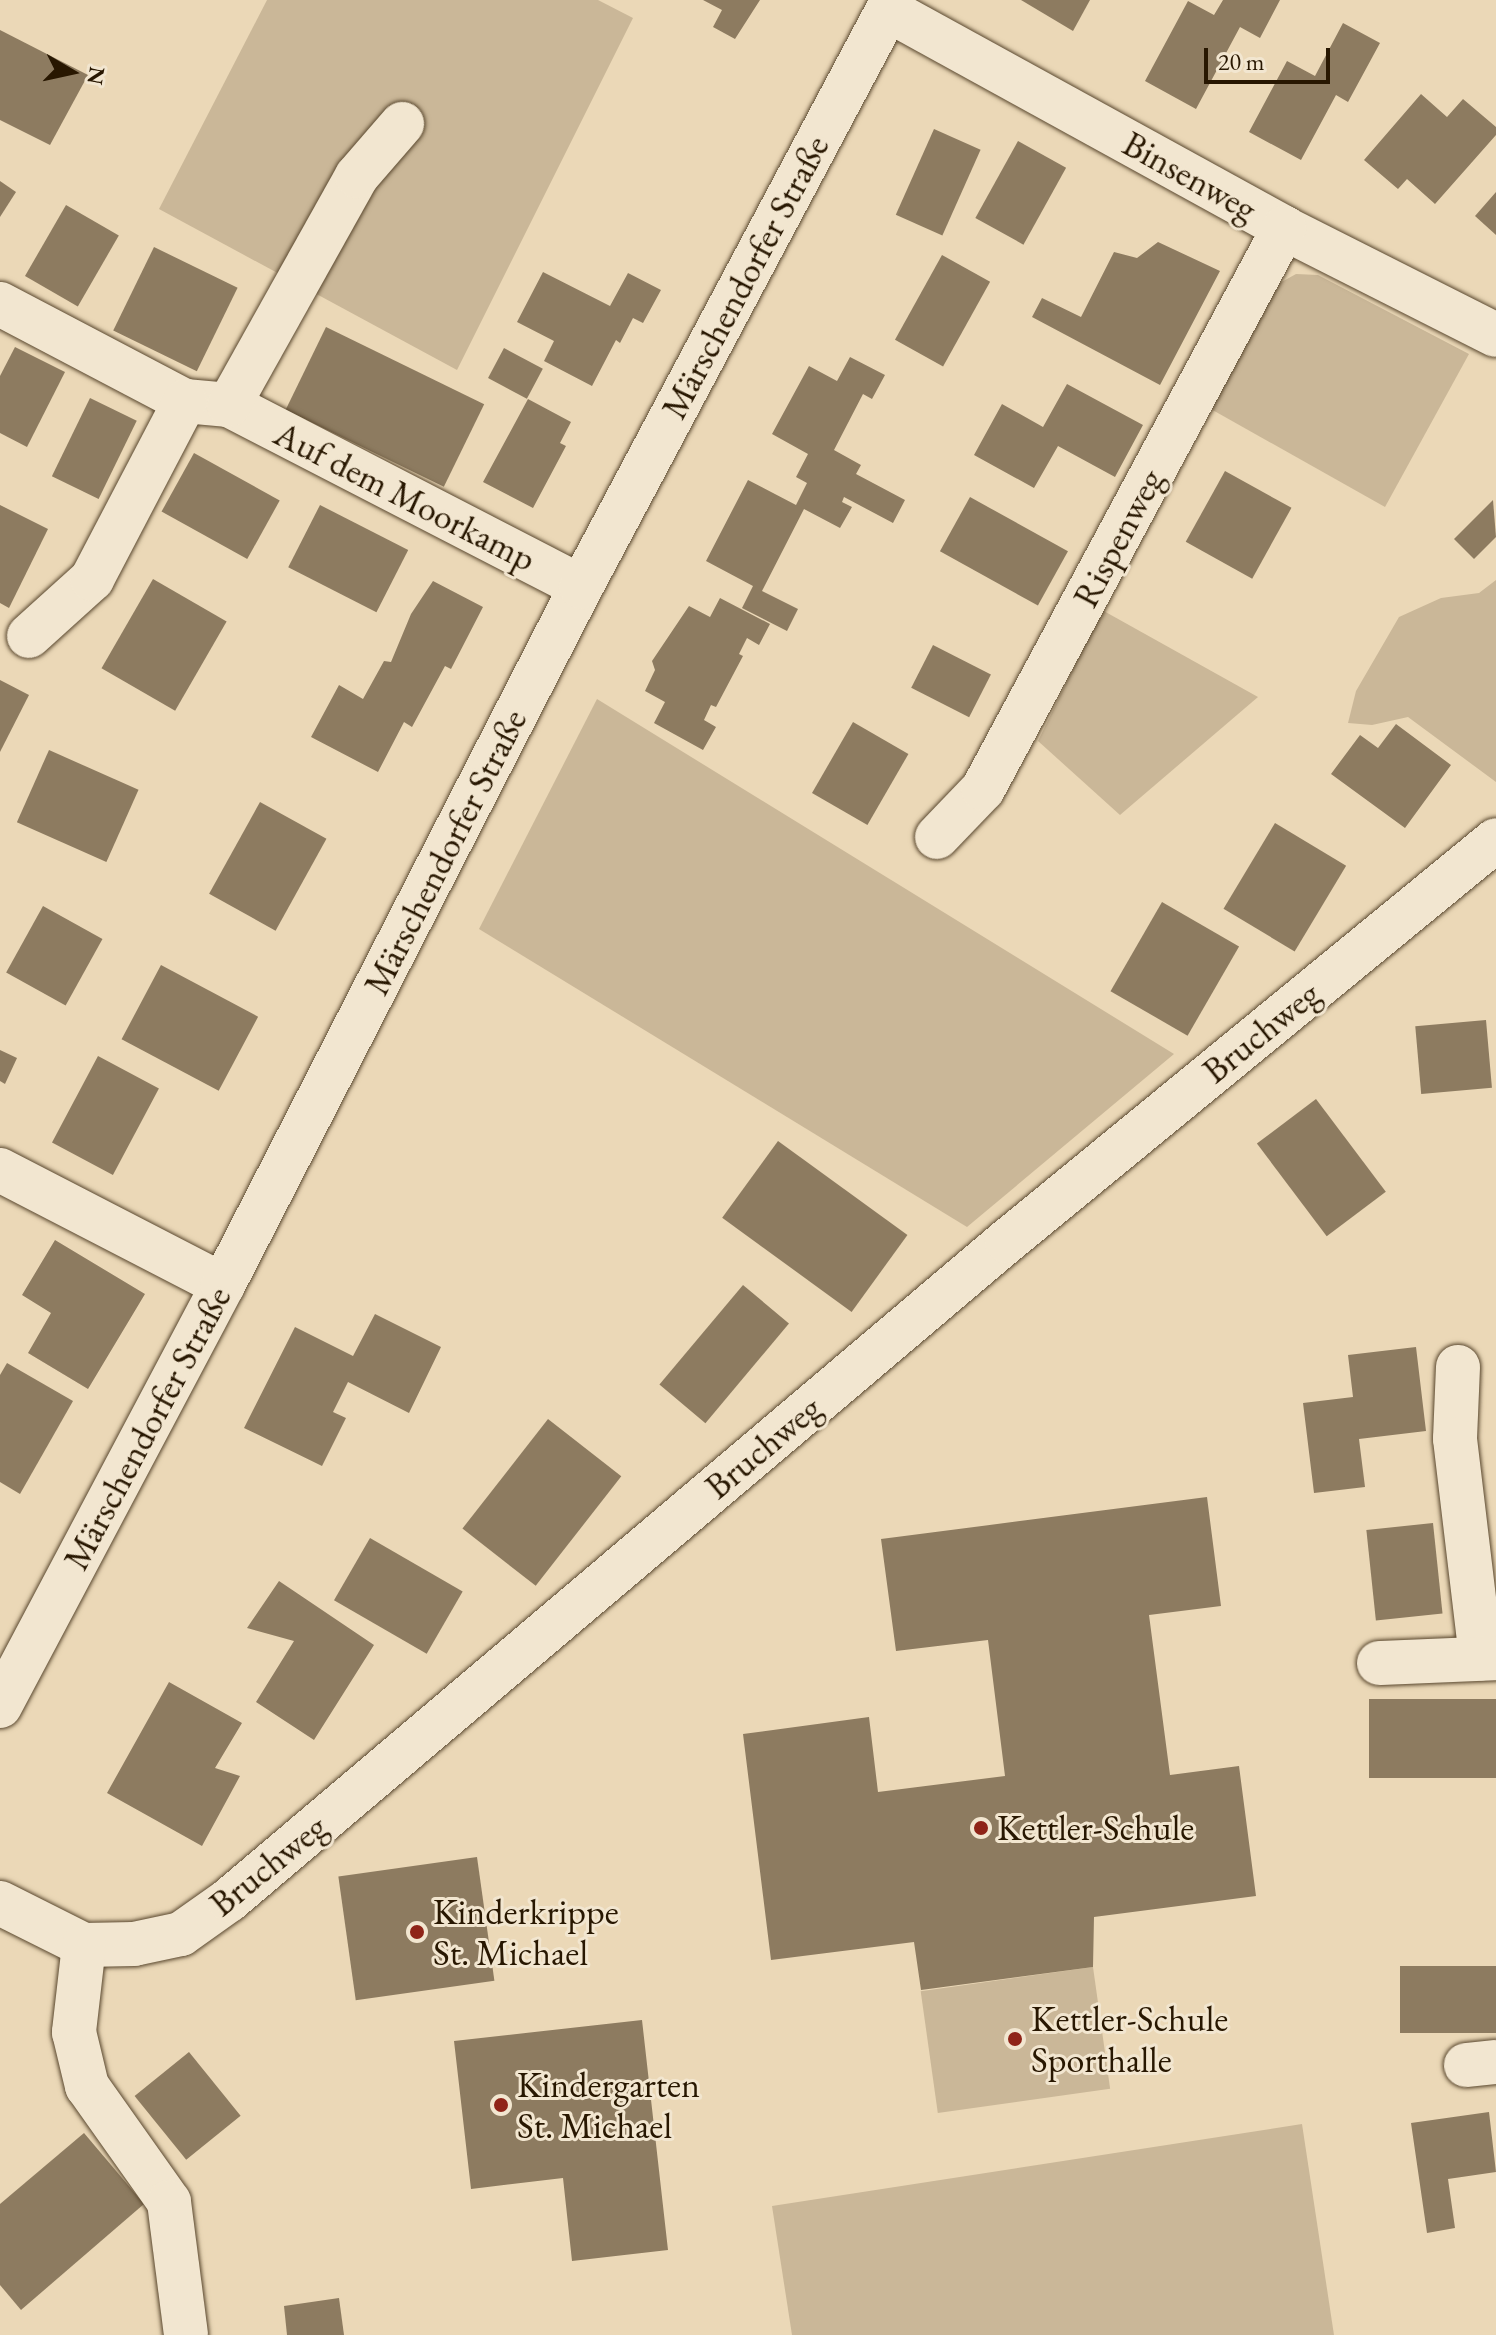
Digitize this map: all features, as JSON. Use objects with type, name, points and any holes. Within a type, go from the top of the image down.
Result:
[{"type":"street","name":"Binsenweg","points":[[891,5],[1284,228],[1496,335]]},
{"type":"street","name":"Märschendorfer Straße","points":[[0,1706],[223,1285],[581,587],[891,5]]},
{"type":"street","name":"Auf dem Moorkamp","points":[[229,405],[357,176],[402,124]]},
{"type":"street","name":"Rispenweg","points":[[937,837],[983,789],[1284,228]]},
{"type":"street","name":"Auf dem Moorkamp","points":[[0,304],[185,401],[229,405],[581,587]]},
{"type":"street","points":[[29,636],[92,579],[185,401]]},
{"type":"street","name":"Bruchweg","points":[[0,1903],[84,1945],[134,1944],[181,1934],[229,1900],[1007,1241],[1496,840]]},
{"type":"street","points":[[0,1170],[223,1285]]},
{"type":"street","points":[[1379,1663],[1488,1658],[1455,1439],[1458,1367]]},
{"type":"street","points":[[84,1945],[74,2032],[87,2086],[169,2202],[186,2335]]},
{"type":"shaded area","points":[[267,0],[598,0],[633,18],[457,370],[159,209]]},
{"type":"shaded area","points":[[1296,274],[1318,275],[1469,354],[1385,507],[1209,408],[1278,284]]},
{"type":"shaded area","points":[[1496,580],[1496,782],[1408,717],[1372,725],[1348,723],[1356,691],[1399,617],[1441,598],[1479,593]]},
{"type":"shaded area","points":[[1102,610],[1258,697],[1120,815],[1038,741]]},
{"type":"shaded area","points":[[597,699],[1174,1054],[967,1227],[479,929]]},
{"type":"shaded area","name":"Kettler-Schule Sporthalle","points":[[1093,1967],[1110,2089],[938,2113],[921,1991]]},
{"type":"shaded area","points":[[1302,2124],[1334,2335],[792,2335],[772,2206]]},
{"type":"building","points":[[703,0],[760,0],[735,39],[713,27],[722,10]]},
{"type":"building","points":[[1021,0],[1090,0],[1073,31]]},
{"type":"building","points":[[1223,0],[1280,0],[1260,38],[1240,27],[1196,109],[1145,81],[1188,1],[1214,15]]},
{"type":"building","points":[[1343,23],[1380,43],[1348,102],[1336,95],[1301,160],[1249,132],[1287,61],[1315,76]]},
{"type":"building","points":[[0,30],[88,75],[50,145],[0,120]]},
{"type":"building","points":[[1421,94],[1447,117],[1463,99],[1496,127],[1496,135],[1435,204],[1407,179],[1398,189],[1364,160]]},
{"type":"building","points":[[934,129],[981,150],[942,236],[896,215]]},
{"type":"building","points":[[1018,141],[1066,168],[1023,245],[975,218]]},
{"type":"building","points":[[0,181],[16,192],[0,217]]},
{"type":"building","points":[[1496,192],[1496,235],[1475,216]]},
{"type":"building","points":[[66,205],[119,236],[78,307],[25,276]]},
{"type":"building","points":[[1158,242],[1220,271],[1160,385],[1032,317],[1042,298],[1081,317],[1114,252],[1137,258]]},
{"type":"building","points":[[154,247],[238,288],[197,371],[113,331]]},
{"type":"building","points":[[942,255],[990,282],[943,367],[895,340]]},
{"type":"building","points":[[543,272],[610,306],[628,273],[661,290],[643,323],[633,318],[620,343],[616,340],[592,386],[544,361],[554,341],[517,322]]},
{"type":"building","points":[[326,327],[484,404],[444,487],[286,410]]},
{"type":"building","points":[[15,347],[65,372],[27,447],[0,433],[0,376]]},
{"type":"building","points":[[504,348],[543,369],[527,399],[488,378]]},
{"type":"building","points":[[850,357],[885,375],[872,399],[863,394],[834,450],[861,465],[856,474],[905,500],[893,523],[844,497],[842,502],[852,507],[840,528],[804,509],[762,591],[798,609],[787,631],[742,608],[753,586],[706,561],[748,480],[796,505],[807,483],[796,477],[808,454],[772,434],[809,366],[837,381]]},
{"type":"building","points":[[1067,384],[1143,425],[1115,477],[1058,446],[1034,488],[974,455],[1002,404],[1043,427]]},
{"type":"building","points":[[90,398],[137,421],[99,499],[52,476]]},
{"type":"building","points":[[528,399],[571,422],[560,443],[566,446],[533,508],[483,482]]},
{"type":"building","points":[[194,453],[280,501],[247,559],[162,512]]},
{"type":"building","points":[[1225,471],[1291,508],[1252,579],[1186,542]]},
{"type":"building","points":[[970,497],[1068,551],[1038,606],[940,551]]},
{"type":"building","points":[[1493,500],[1496,537],[1474,559],[1454,539]]},
{"type":"building","points":[[0,505],[48,529],[9,608],[0,603]]},
{"type":"building","points":[[320,505],[408,550],[376,612],[288,567]]},
{"type":"building","points":[[153,579],[227,622],[175,711],[102,668]]},
{"type":"building","points":[[433,581],[483,607],[451,669],[445,666],[412,727],[404,722],[378,772],[311,737],[339,685],[363,699],[384,661],[391,662],[411,614]]},
{"type":"building","points":[[720,598],[770,624],[759,645],[747,638],[739,654],[743,656],[716,707],[711,705],[704,720],[716,727],[703,750],[654,723],[665,702],[645,691],[655,670],[652,661],[689,606],[710,617]]},
{"type":"building","points":[[933,645],[991,675],[969,717],[911,688]]},
{"type":"building","points":[[0,680],[29,695],[0,752]]},
{"type":"building","points":[[853,722],[908,754],[867,825],[812,793]]},
{"type":"building","points":[[1396,724],[1451,765],[1405,828],[1331,774],[1360,735],[1378,748]]},
{"type":"building","points":[[49,750],[139,790],[106,862],[17,822]]},
{"type":"building","points":[[260,802],[326,839],[276,931],[209,894]]},
{"type":"building","points":[[1275,823],[1346,866],[1295,951],[1223,909]]},
{"type":"building","points":[[1162,902],[1239,946],[1188,1036],[1110,991]]},
{"type":"building","points":[[43,906],[102,939],[66,1005],[6,972]]},
{"type":"building","points":[[161,965],[258,1017],[219,1091],[122,1039]]},
{"type":"building","points":[[1486,1020],[1492,1088],[1421,1094],[1415,1026]]},
{"type":"building","points":[[0,1050],[17,1058],[5,1084],[0,1081]]},
{"type":"building","points":[[98,1056],[159,1088],[113,1175],[52,1143]]},
{"type":"building","points":[[1316,1099],[1386,1192],[1327,1236],[1257,1144]]},
{"type":"building","points":[[778,1141],[907,1235],[852,1312],[722,1218]]},
{"type":"building","points":[[55,1240],[145,1294],[88,1389],[28,1353],[51,1313],[22,1295]]},
{"type":"building","points":[[743,1285],[789,1324],[705,1423],[659,1385]]},
{"type":"building","points":[[375,1314],[441,1347],[409,1413],[348,1382],[333,1412],[346,1418],[322,1466],[244,1428],[295,1327],[353,1356]]},
{"type":"building","points":[[1416,1347],[1426,1431],[1359,1439],[1365,1487],[1314,1493],[1303,1403],[1353,1397],[1348,1355]]},
{"type":"building","points":[[7,1363],[73,1401],[20,1494],[0,1482],[0,1375]]},
{"type":"building","points":[[548,1419],[621,1476],[536,1586],[462,1529]]},
{"type":"building","name":"Kettler-Schule","points":[[1207,1497],[1221,1606],[1149,1615],[1170,1775],[1239,1766],[1256,1896],[1094,1917],[1093,1967],[921,1990],[914,1942],[771,1960],[743,1734],[869,1717],[878,1792],[1005,1776],[988,1640],[896,1651],[881,1539]]},
{"type":"building","points":[[1433,1523],[1443,1614],[1376,1621],[1366,1530]]},
{"type":"building","points":[[370,1538],[463,1592],[427,1654],[334,1600]]},
{"type":"building","points":[[279,1581],[374,1645],[314,1740],[256,1702],[294,1641],[247,1628]]},
{"type":"building","points":[[169,1682],[242,1723],[215,1768],[240,1776],[202,1846],[107,1793]]},
{"type":"building","points":[[1369,1699],[1496,1699],[1496,1778],[1369,1778]]},
{"type":"building","name":"Kinderkrippe St. Michael","points":[[477,1857],[494,1981],[356,2000],[338,1876]]},
{"type":"building","points":[[1400,1966],[1496,1966],[1496,2033],[1400,2033]]},
{"type":"building","name":"Kindergarten St. Michael","points":[[642,2020],[668,2250],[572,2261],[563,2178],[471,2189],[454,2041]]},
{"type":"building","points":[[189,2052],[241,2116],[186,2160],[135,2096]]},
{"type":"building","points":[[1489,2112],[1496,2172],[1448,2179],[1455,2228],[1427,2233],[1411,2123]]},
{"type":"building","points":[[84,2133],[144,2204],[21,2310],[0,2285],[0,2204]]},
{"type":"building","points":[[339,2298],[344,2335],[287,2335],[284,2306]]},
{"type":"place","name":"Kettler-Schule","points":[[981,1828]]},
{"type":"place","name":"Kinderkrippe St. Michael","points":[[417,1932]]},
{"type":"place","name":"Kettler-Schule Sporthalle","points":[[1015,2039]]},
{"type":"place","name":"Kindergarten St. Michael","points":[[501,2105]]}]
